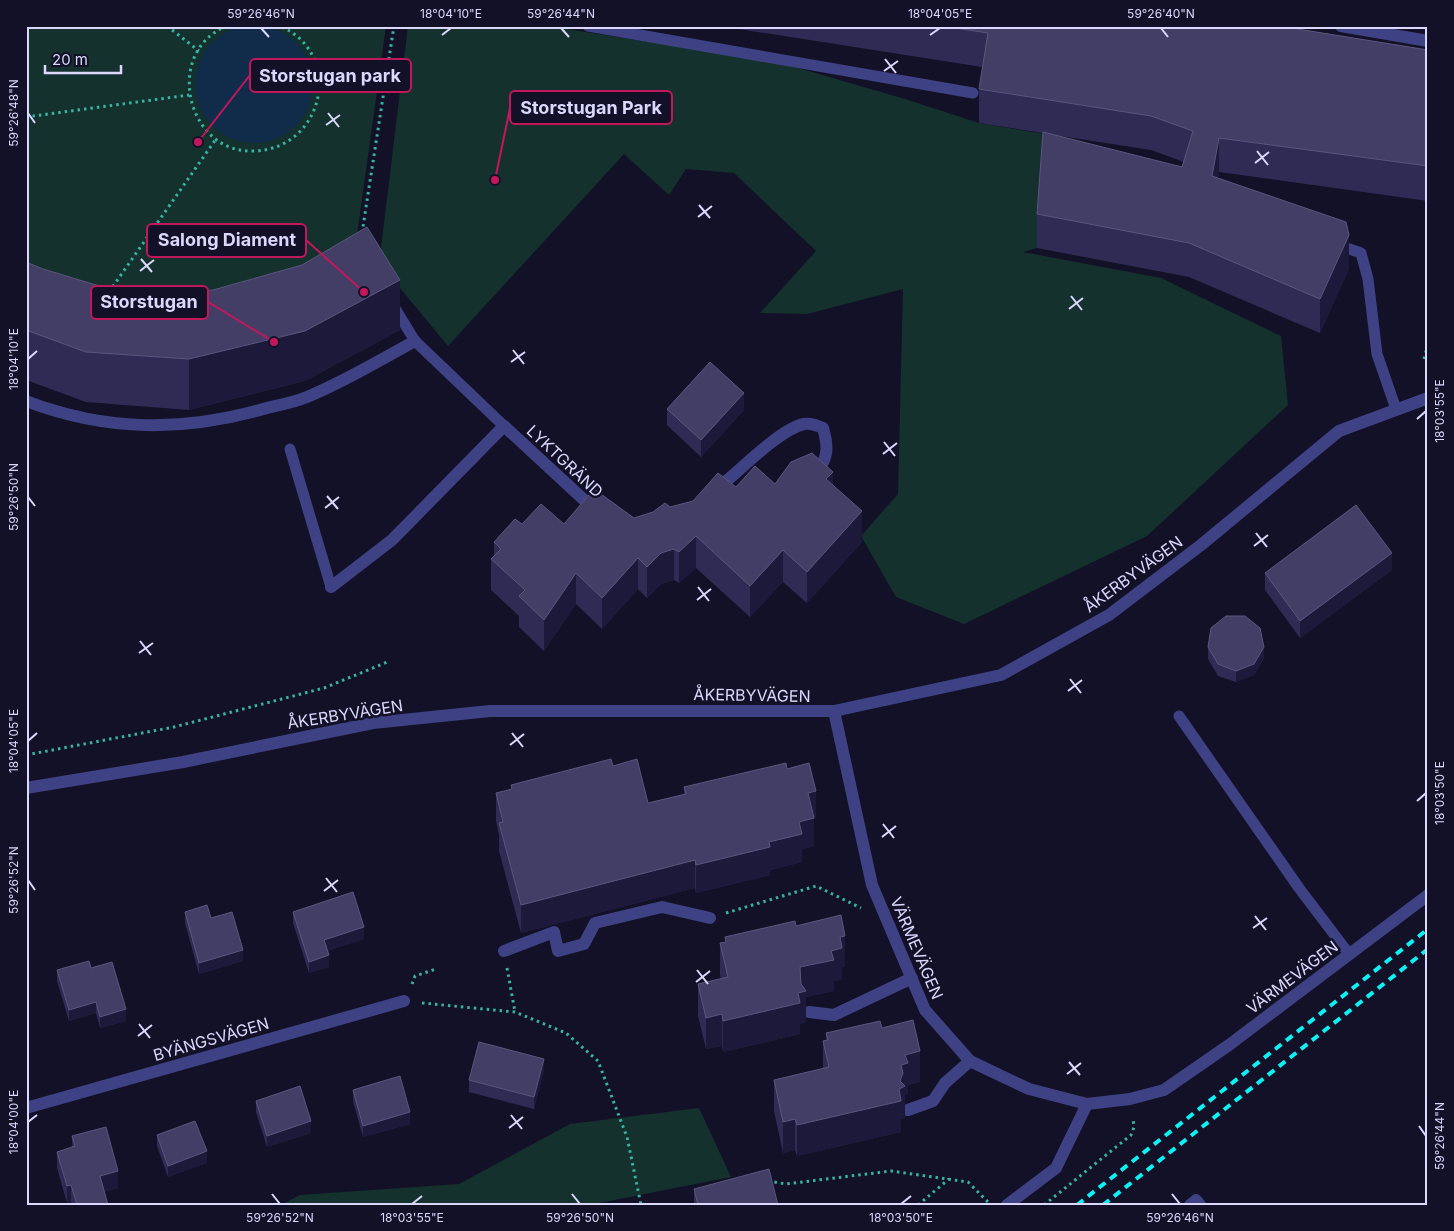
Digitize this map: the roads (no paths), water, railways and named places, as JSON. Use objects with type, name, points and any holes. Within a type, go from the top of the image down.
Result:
[{"type":"street","points":[[1341,26],[1428,41]]},
{"type":"street","points":[[26,401],[50,410],[96,420],[157,427],[227,420],[306,397],[415,342]]},
{"type":"street","name":"ÅKERBYVÄGEN","points":[[26,788],[183,762],[373,723],[490,711],[834,712],[1001,675],[1109,615],[1201,545],[1339,431],[1428,398]]},
{"type":"street","points":[[700,501],[782,436],[803,424],[813,424],[823,428],[828,449],[820,469],[798,483]]},
{"type":"street","name":"LYKTGRÄND","points":[[331,587],[392,540],[504,426],[606,519]]},
{"type":"street","name":"VÄRMEVÄGEN","points":[[834,712],[872,885],[925,1010],[970,1061],[1028,1089],[1087,1104],[1130,1099],[1164,1090],[1229,1045],[1428,895]]},
{"type":"street","points":[[504,950],[554,932],[558,951],[584,944],[595,923],[662,907],[710,918]]},
{"type":"street","points":[[808,1012],[834,1015],[912,978]]},
{"type":"street","name":"BYÄNGSVÄGEN","points":[[26,1108],[404,1001]]},
{"type":"street","points":[[908,1110],[932,1101],[945,1083],[970,1061]]},
{"type":"street","points":[[1007,1205],[1056,1168],[1087,1104]]},
{"type":"street","points":[[1190,1205],[1196,1200],[1200,1205]]},
{"type":"lane","points":[[588,26],[973,93]]},
{"type":"lane","points":[[1327,241],[1361,253],[1368,279],[1378,354],[1396,409]]},
{"type":"lane","points":[[386,294],[415,342],[504,426]]},
{"type":"lane","points":[[290,449],[331,587]]},
{"type":"lane","points":[[1179,716],[1299,888],[1349,954]]},
{"type":"water","points":[[254,25],[277,30],[296,42],[308,61],[313,84],[308,107],[296,126],[277,138],[254,143],[231,138],[212,126],[200,107],[195,84],[200,61],[212,42],[231,30]]},
{"type":"railway","points":[[1077,1205],[1428,929]]},
{"type":"railway","points":[[1103,1205],[1428,949]]},
{"type":"place","name":"Storstugan park","points":[[198,142]]},
{"type":"place","name":"Storstugan Park","points":[[495,180]]},
{"type":"place","name":"Salong Diament","points":[[364,292]]},
{"type":"place","name":"Storstugan","points":[[274,342]]}]
